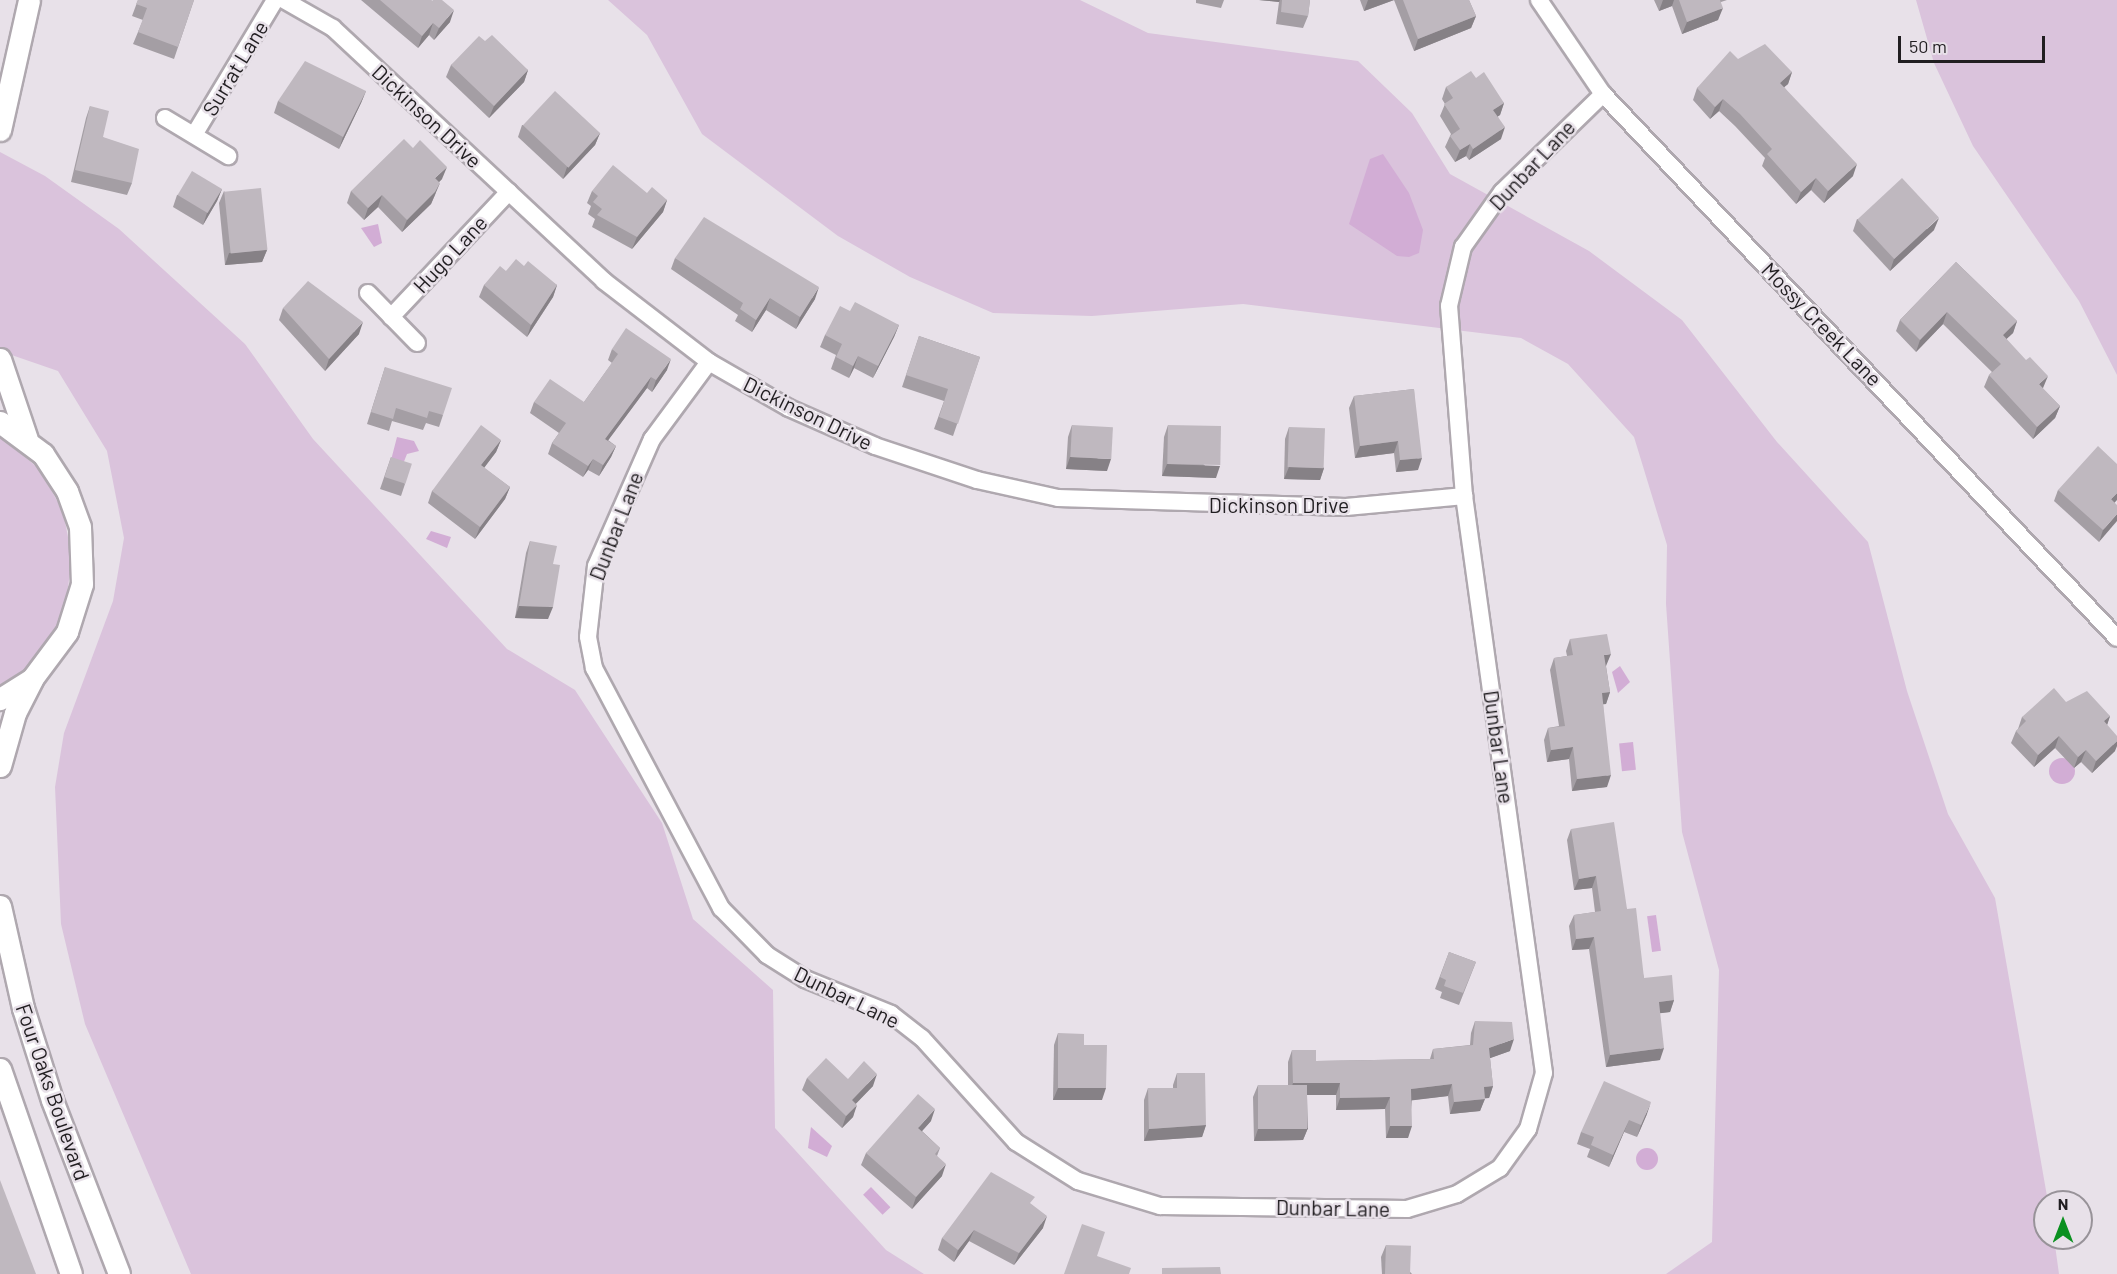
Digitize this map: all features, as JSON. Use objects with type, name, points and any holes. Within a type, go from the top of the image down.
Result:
[{"type":"street","points":[[0,130],[29,0]]},
{"type":"street","name":"Surrat Lane","points":[[194,135],[275,0]]},
{"type":"street","name":"Dickinson Drive","points":[[284,0],[333,28],[604,282],[709,362],[789,408],[875,446],[977,480],[1058,498],[1346,507],[1464,496]]},
{"type":"street","name":"Mossy Creek Lane","points":[[1539,0],[1557,33],[1602,94],[2117,638]]},
{"type":"street","name":"Dunbar Lane","points":[[709,362],[652,438],[596,566],[588,637],[594,668],[716,898],[767,955],[805,979],[891,1014],[922,1038],[1016,1142],[1078,1180],[1160,1206],[1407,1209],[1457,1194],[1500,1168],[1528,1129],[1544,1073],[1464,496],[1448,334],[1463,248],[1502,192],[1602,94]]},
{"type":"street","points":[[165,118],[228,156]]},
{"type":"street","name":"Hugo Lane","points":[[391,316],[508,192]]},
{"type":"street","points":[[368,293],[417,343]]},
{"type":"street","points":[[0,359],[27,438],[67,491],[80,527],[82,584],[67,632],[32,679],[15,713],[0,766]]},
{"type":"street","points":[[0,422],[27,438]]},
{"type":"street","points":[[0,699],[32,679]]},
{"type":"street","name":"Four Oaks Boulevard","points":[[0,906],[23,1008],[52,1100],[119,1274]]},
{"type":"street","name":"Four Oaks Boulevard","points":[[0,1069],[71,1274]]},
{"type":"shaded area","points":[[608,0],[1080,0],[1148,33],[1358,61],[1412,113],[1450,174],[1589,251],[1682,320],[1777,442],[1868,542],[1907,691],[1948,814],[1995,898],[2046,1190],[2033,1190],[2033,1250],[2056,1250],[2059,1274],[1666,1274],[1712,1242],[1719,970],[1682,832],[1666,604],[1667,545],[1634,437],[1568,364],[1521,338],[1243,304],[1092,316],[993,313],[910,277],[838,236],[702,134],[647,35]]},
{"type":"shaded area","points":[[1916,0],[2117,0],[2117,375],[2079,301],[1973,146],[1934,63]]},
{"type":"shaded area","points":[[0,152],[45,176],[119,229],[245,344],[313,439],[507,649],[575,690],[662,823],[693,919],[773,990],[775,1128],[886,1250],[924,1274],[191,1274],[85,1024],[61,924],[55,787],[64,733],[113,601],[124,538],[107,451],[58,371],[0,351]]},
{"type":"shaded area","points":[[1383,154],[1409,193],[1423,230],[1419,253],[1409,257],[1397,256],[1349,224],[1370,159]]},
{"type":"shaded area","points":[[378,224],[382,243],[374,247],[361,228]]},
{"type":"shaded area","points":[[0,435],[39,469],[63,511],[72,558],[65,609],[41,656],[0,692]]},
{"type":"shaded area","points":[[397,437],[414,441],[419,451],[407,454],[403,464],[390,464]]},
{"type":"shaded area","points":[[431,531],[451,537],[447,548],[426,539]]},
{"type":"shaded area","points":[[1620,666],[1630,682],[1618,693],[1612,672]]},
{"type":"shaded area","points":[[1633,742],[1636,770],[1622,771],[1619,743]]},
{"type":"shaded area","points":[[2062,758],[2071,762],[2075,771],[2071,780],[2062,784],[2053,780],[2049,771],[2053,762]]},
{"type":"shaded area","points":[[1656,915],[1661,951],[1652,952],[1647,916]]},
{"type":"shaded area","points":[[811,1127],[832,1146],[827,1157],[808,1148]]},
{"type":"shaded area","points":[[1647,1148],[1655,1151],[1658,1159],[1655,1167],[1647,1170],[1639,1167],[1636,1159],[1639,1151]]},
{"type":"shaded area","points":[[871,1187],[890,1207],[883,1215],[863,1195]]},
{"type":"building","points":[[138,0],[194,0],[178,47],[138,32],[147,8],[136,4]]},
{"type":"building","points":[[380,0],[442,0],[454,10],[439,28],[433,23],[422,36]]},
{"type":"building","points":[[1282,0],[1310,0],[1308,16],[1281,12]]},
{"type":"building","points":[[1403,0],[1469,0],[1476,16],[1418,39]]},
{"type":"building","points":[[1679,0],[1720,0],[1723,8],[1687,22]]},
{"type":"building","points":[[492,35],[528,70],[494,106],[451,65],[479,36],[485,41]]},
{"type":"building","points":[[1765,44],[1792,72],[1780,83],[1857,164],[1828,191],[1816,178],[1801,192],[1767,154],[1772,149],[1740,114],[1723,99],[1715,107],[1697,88],[1730,51],[1738,59]]},
{"type":"building","points":[[305,61],[366,91],[343,137],[278,101]]},
{"type":"building","points":[[1471,71],[1476,78],[1484,72],[1504,103],[1493,110],[1505,127],[1473,149],[1470,144],[1460,150],[1450,136],[1460,129],[1444,104],[1453,98],[1446,87]]},
{"type":"building","points":[[555,91],[600,133],[568,168],[523,125]]},
{"type":"building","points":[[90,106],[109,111],[103,137],[139,149],[132,183],[75,170]]},
{"type":"building","points":[[404,139],[413,148],[420,140],[447,167],[435,178],[440,183],[435,192],[407,220],[382,195],[368,208],[351,191]]},
{"type":"building","points":[[613,165],[647,193],[652,187],[667,200],[637,237],[597,215],[602,209],[593,202],[598,196],[592,191]]},
{"type":"building","points":[[192,171],[222,189],[208,213],[178,195]]},
{"type":"building","points":[[1902,178],[1939,217],[1894,259],[1857,220]]},
{"type":"building","points":[[261,188],[267,250],[231,254],[224,192]]},
{"type":"building","points":[[704,217],[819,287],[800,317],[770,298],[756,320],[740,309],[743,303],[675,258]]},
{"type":"building","points":[[516,259],[524,266],[528,261],[557,285],[531,325],[484,285],[500,266],[506,271]]},
{"type":"building","points":[[1956,262],[2017,321],[2003,335],[2026,360],[2030,357],[2048,376],[2039,384],[2060,406],[2037,427],[1989,375],[2001,364],[1947,312],[1920,340],[1900,320]]},
{"type":"building","points":[[308,281],[363,322],[329,359],[283,308]]},
{"type":"building","points":[[855,302],[899,325],[878,366],[858,356],[853,366],[836,357],[842,344],[825,335],[840,306],[850,311]]},
{"type":"building","points":[[626,328],[671,359],[656,380],[651,377],[605,439],[616,446],[603,465],[593,459],[588,466],[552,443],[566,423],[534,402],[550,379],[584,402],[618,354],[612,349]]},
{"type":"building","points":[[919,336],[980,357],[958,424],[939,417],[948,389],[906,375]]},
{"type":"building","points":[[385,367],[452,388],[443,415],[429,411],[427,418],[396,408],[393,419],[371,412]]},
{"type":"building","points":[[1414,389],[1422,458],[1400,460],[1398,441],[1360,446],[1354,396]]},
{"type":"building","points":[[481,425],[501,440],[481,465],[510,487],[480,527],[432,491]]},
{"type":"building","points":[[1072,425],[1113,427],[1111,459],[1070,457]]},
{"type":"building","points":[[1168,425],[1221,426],[1220,465],[1167,464]]},
{"type":"building","points":[[1289,427],[1325,428],[1324,468],[1288,467]]},
{"type":"building","points":[[2098,446],[2117,464],[2117,493],[2111,499],[2117,505],[2117,514],[2103,530],[2058,490]]},
{"type":"building","points":[[391,457],[412,464],[405,484],[385,477]]},
{"type":"building","points":[[530,541],[557,546],[553,564],[560,565],[553,607],[519,606]]},
{"type":"building","points":[[1607,634],[1611,654],[1604,655],[1610,692],[1602,693],[1611,775],[1577,779],[1573,747],[1551,750],[1548,728],[1565,726],[1554,658],[1573,655],[1570,639]]},
{"type":"building","points":[[2054,688],[2066,702],[2087,691],[2110,716],[2104,721],[2117,736],[2117,741],[2096,761],[2086,750],[2078,757],[2059,736],[2038,755],[2016,731],[2026,721],[2022,717]]},
{"type":"building","points":[[1614,822],[1627,909],[1636,908],[1644,978],[1672,975],[1674,1000],[1659,1002],[1664,1048],[1610,1055],[1594,937],[1576,939],[1574,915],[1601,911],[1596,876],[1579,879],[1571,829]]},
{"type":"building","points":[[1449,952],[1476,962],[1463,993],[1444,986],[1446,980],[1440,977]]},
{"type":"building","points":[[1475,1021],[1512,1022],[1514,1039],[1489,1048],[1493,1086],[1484,1087],[1485,1099],[1454,1102],[1452,1084],[1411,1089],[1412,1126],[1390,1126],[1390,1097],[1340,1098],[1340,1083],[1293,1083],[1292,1050],[1316,1050],[1316,1061],[1434,1059],[1433,1049],[1473,1045]]},
{"type":"building","points":[[1058,1033],[1084,1034],[1084,1045],[1107,1045],[1106,1088],[1058,1088]]},
{"type":"building","points":[[826,1058],[848,1079],[864,1061],[877,1074],[852,1100],[857,1105],[846,1116],[807,1078]]},
{"type":"building","points":[[1177,1073],[1205,1073],[1206,1125],[1149,1129],[1148,1088],[1177,1088]]},
{"type":"building","points":[[1604,1081],[1651,1102],[1641,1125],[1629,1120],[1613,1155],[1591,1145],[1594,1137],[1581,1132]]},
{"type":"building","points":[[1258,1085],[1307,1085],[1307,1129],[1258,1129]]},
{"type":"building","points":[[918,1094],[935,1109],[918,1128],[940,1148],[935,1154],[946,1164],[916,1197],[866,1153]]},
{"type":"building","points":[[991,1172],[1035,1197],[1030,1203],[1047,1216],[1019,1253],[974,1230],[958,1250],[942,1238]]},
{"type":"building","points":[[0,1180],[36,1274],[0,1274]]},
{"type":"building","points":[[1082,1224],[1105,1232],[1097,1256],[1131,1268],[1129,1274],[1064,1274]]},
{"type":"building","points":[[1386,1245],[1411,1246],[1410,1274],[1385,1274]]},
{"type":"building","points":[[1220,1267],[1221,1274],[1162,1274],[1162,1268]]}]
